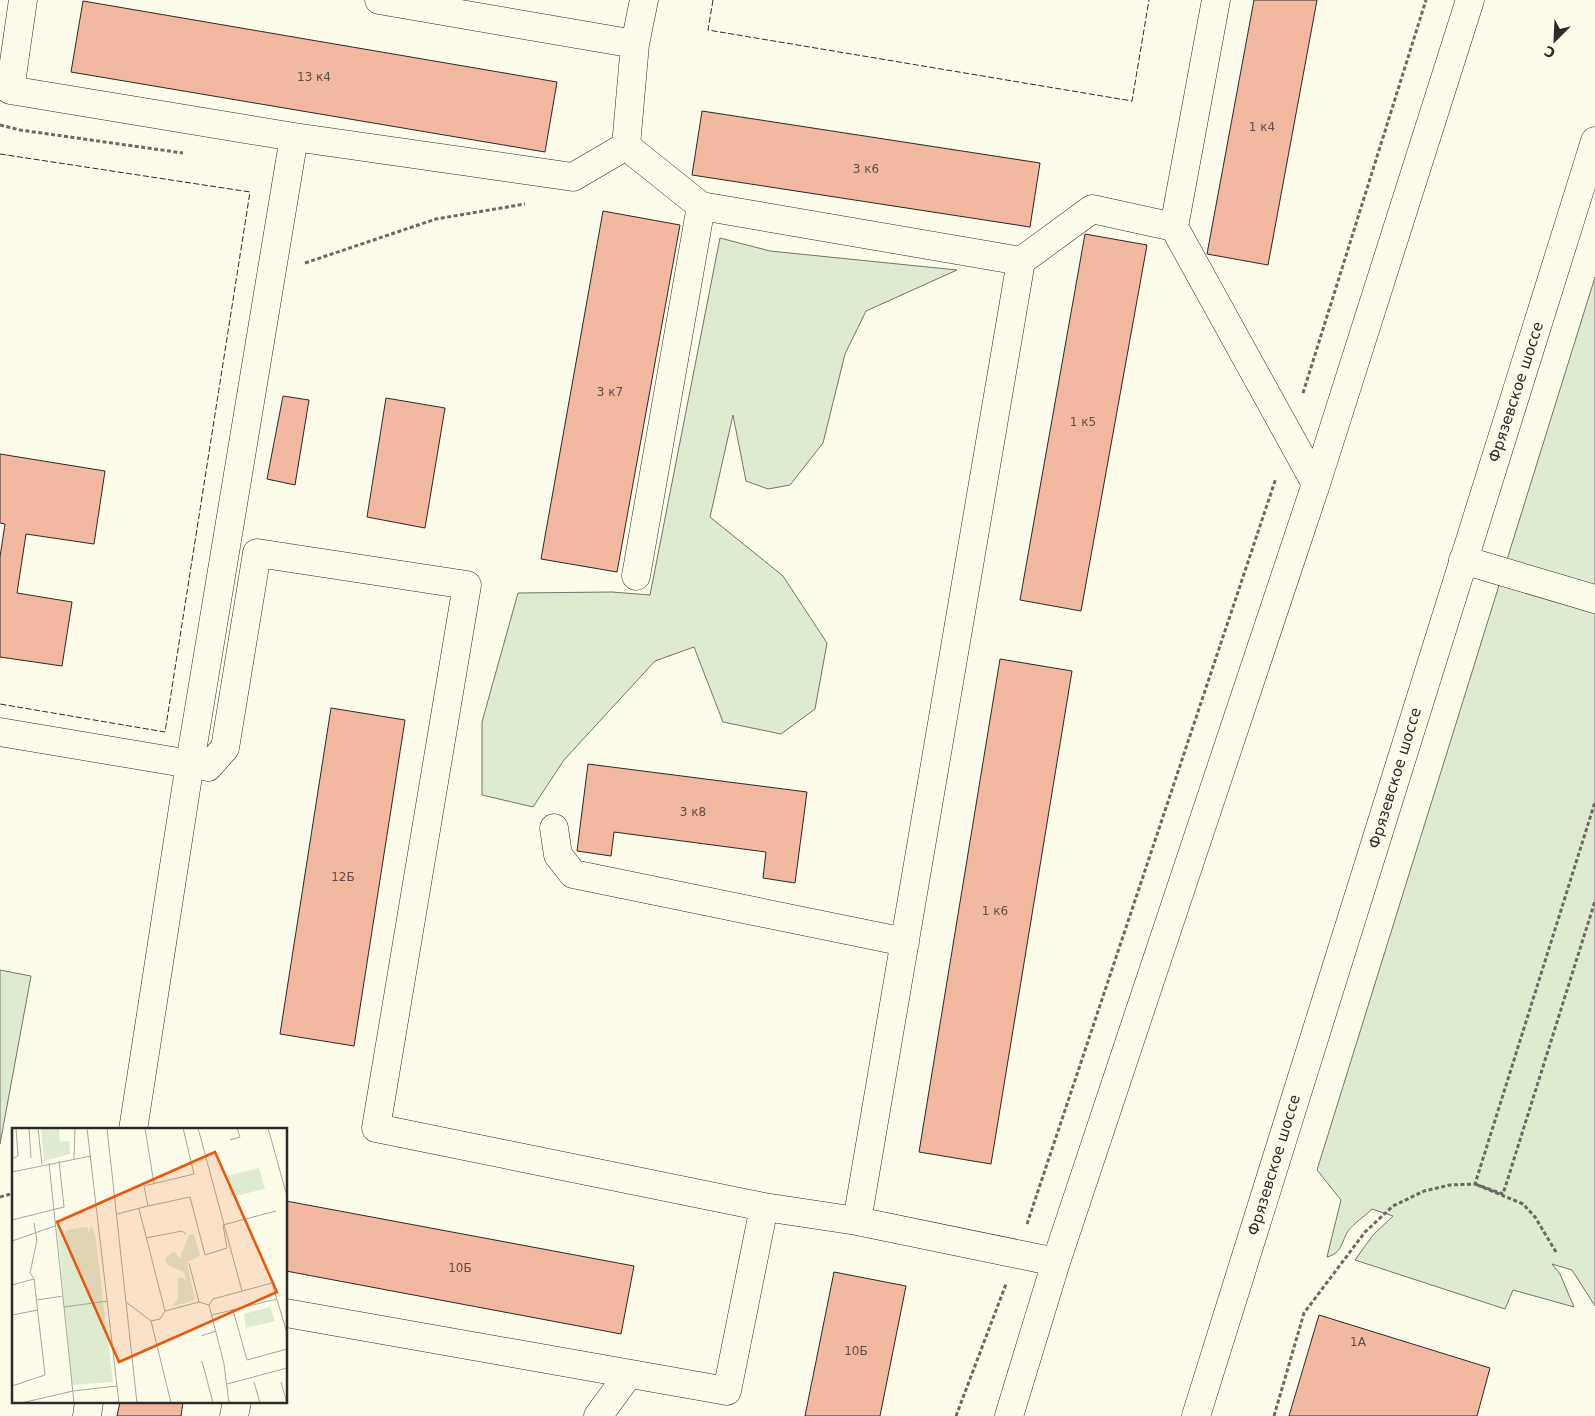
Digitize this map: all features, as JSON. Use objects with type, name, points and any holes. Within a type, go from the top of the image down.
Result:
[{"type":"main road","points":[[23,0],[10,90],[294,137],[573,177],[626,146]]},
{"type":"main road","points":[[379,0],[443,6],[635,44]]},
{"type":"main road","points":[[626,146],[635,44],[644,0]]},
{"type":"main road","points":[[1216,0],[1174,227],[1316,484]]},
{"type":"main road","points":[[1009,1416],[1056,1262],[1316,484],[1470,0]]},
{"type":"main road","points":[[133,1128],[190,763],[294,137]]},
{"type":"main road","name":"Фрязевское шоссе","points":[[1196,1416],[1595,142]]},
{"type":"main road","points":[[626,146],[701,206],[1021,261]]},
{"type":"main road","points":[[636,576],[701,206]]},
{"type":"main road","points":[[857,1221],[1021,261],[1092,209],[1174,227]]},
{"type":"main road","points":[[0,732],[208,766],[225,748],[257,553],[467,585],[376,1128],[764,1207],[857,1221],[1056,1262]]},
{"type":"main road","points":[[1463,560],[1595,599]]},
{"type":"main road","points":[[554,828],[558,855],[573,874],[905,942]]},
{"type":"main road","points":[[288,1313],[727,1391],[764,1207]]},
{"type":"main road","points":[[598,1416],[629,1374]]},
{"type":"path","points":[[956,1416],[1017,1254],[1290,436],[1426,0]]},
{"type":"path","points":[[267,292],[302,264],[338,251],[436,219],[532,203]]},
{"type":"path","points":[[1475,1184],[1595,802]]},
{"type":"path","points":[[1274,1416],[1304,1313],[1364,1232],[1393,1206],[1424,1191],[1450,1185],[1475,1184],[1503,1194],[1595,901]]},
{"type":"path","points":[[1475,1184],[1523,1204],[1535,1216],[1556,1252]]},
{"type":"green space","points":[[720,238],[770,251],[957,270],[866,311],[845,354],[823,443],[790,485],[768,489],[746,481],[733,415],[710,517],[783,576],[827,643],[815,709],[781,734],[723,722],[694,647],[655,661],[564,760],[533,807],[482,795],[482,722],[518,593],[612,592],[650,595]]},
{"type":"green space","points":[[1595,277],[1595,1306],[1572,1270],[1552,1264],[1560,1274],[1574,1307],[1513,1290],[1505,1309],[1355,1260],[1373,1235],[1393,1216],[1372,1209],[1348,1231],[1336,1253],[1327,1257],[1341,1200],[1317,1170]]},
{"type":"green space","points":[[0,970],[31,976],[0,1144]]},
{"type":"building","points":[[1254,0],[1317,0],[1268,265],[1207,254]]},
{"type":"building","points":[[83,1],[557,82],[545,152],[71,72]]},
{"type":"building","points":[[702,111],[1040,163],[1030,227],[692,175]]},
{"type":"building","points":[[603,211],[680,225],[617,572],[541,559]]},
{"type":"building","points":[[1085,234],[1147,245],[1081,611],[1020,600]]},
{"type":"building","points":[[283,396],[309,400],[295,485],[267,479]]},
{"type":"building","points":[[386,398],[445,408],[425,528],[367,517]]},
{"type":"building","points":[[0,454],[105,471],[94,544],[26,534],[17,593],[72,602],[62,666],[0,657],[0,557],[5,524],[0,523]]},
{"type":"building","points":[[1000,659],[1072,671],[991,1164],[919,1152]]},
{"type":"building","points":[[331,708],[405,720],[354,1046],[280,1034]]},
{"type":"building","points":[[588,764],[807,792],[795,883],[763,878],[766,852],[614,832],[611,856],[577,851]]},
{"type":"building","points":[[288,1201],[634,1266],[621,1334],[288,1271]]},
{"type":"building","points":[[834,1272],[906,1286],[880,1416],[805,1416]]},
{"type":"building","points":[[1319,1315],[1490,1368],[1477,1416],[1289,1416]]},
{"type":"building","points":[[120,1404],[183,1404],[181,1416],[117,1416]]},
{"type":"fence","points":[[713,0],[708,30],[1132,101],[1149,0]]},
{"type":"fence","points":[[0,154],[250,192],[165,732],[0,704]]}]
